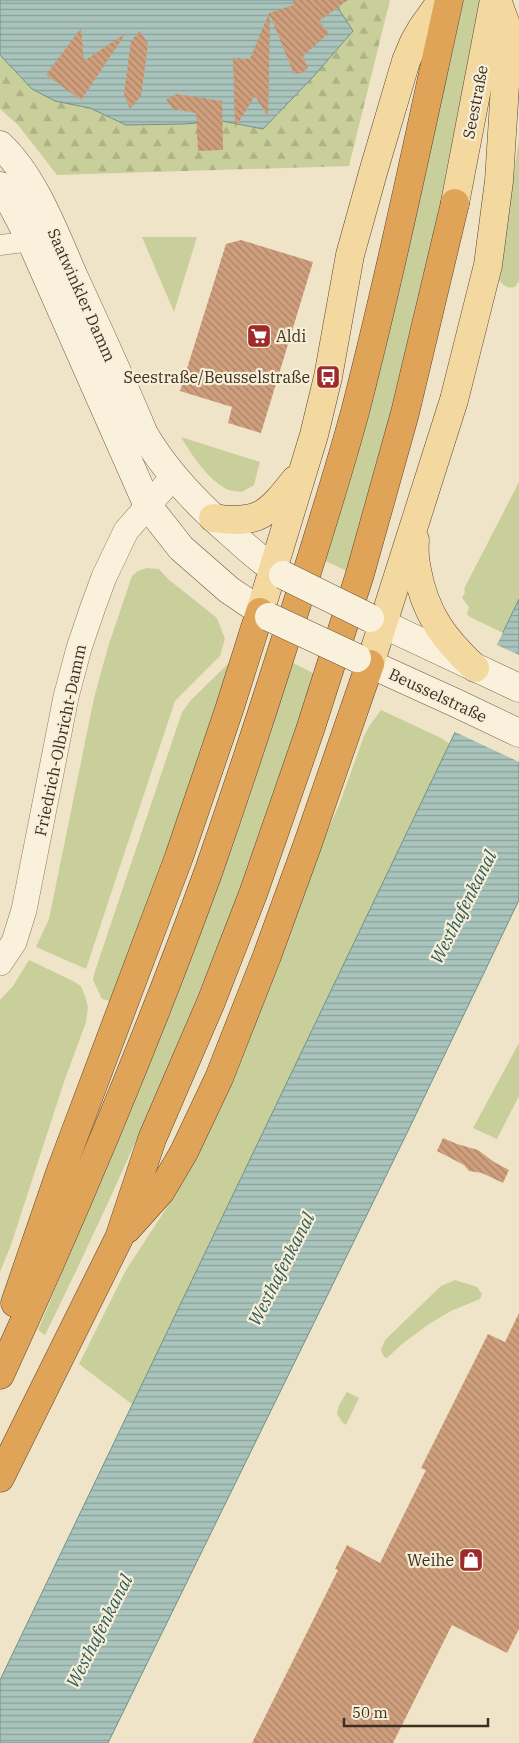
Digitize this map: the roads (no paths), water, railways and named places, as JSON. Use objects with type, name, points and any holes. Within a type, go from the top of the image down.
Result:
[{"type":"highway","points":[[2,1370],[86,1182],[158,1002],[209,868],[258,724],[313,554],[354,412],[398,235],[449,0]]},
{"type":"highway","points":[[0,1478],[119,1238],[152,1139],[253,894],[360,574],[387,480],[455,204]]},
{"type":"highway","points":[[2,1370],[7,1325],[61,1170],[179,857],[229,710],[265,614]]},
{"type":"highway","points":[[119,1238],[160,1191],[184,1152],[218,1078],[267,956],[307,846],[364,661]]},
{"type":"main road","points":[[265,614],[278,572],[328,377],[350,255],[374,169],[406,61],[422,28],[442,0]]},
{"type":"main road","points":[[364,661],[376,622],[417,516],[463,368],[488,265],[499,181],[508,38],[508,30],[496,0]]},
{"type":"main road","name":"Seestraße","points":[[455,204],[496,0]]},
{"type":"main road","name":"Saatwinkler Damm","points":[[0,145],[22,171],[42,236],[148,506],[181,548],[229,590],[265,614]]},
{"type":"main road","name":"Saatwinkler Damm","points":[[0,186],[12,204],[42,236],[144,434],[173,478],[213,518],[264,563],[376,622]]},
{"type":"main road","points":[[213,518],[240,521],[265,513],[274,506],[304,469]]},
{"type":"main road","points":[[417,516],[414,550],[420,585],[426,604],[442,632],[454,648],[475,668]]},
{"type":"main road","name":"Beusselstraße","points":[[265,614],[519,734]]},
{"type":"main road","points":[[376,622],[519,688]]},
{"type":"street","points":[[0,245],[42,236]]},
{"type":"street","name":"Friedrich-Olbricht-Damm","points":[[0,963],[14,942],[24,910],[66,697],[84,634],[104,577],[126,531],[173,478]]},
{"type":"water","points":[[0,0],[333,0],[353,31],[313,77],[263,129],[222,121],[126,125],[90,108],[55,101],[32,89],[0,55]]},
{"type":"water","name":"Westhafenkanal","points":[[519,599],[519,900],[108,1743],[0,1743],[0,1680]]},
{"type":"place","name":"Aldi","points":[[259,336]]},
{"type":"place","name":"Seestraße/Beusselstraße","points":[[328,377]]},
{"type":"place","name":"Weihe","points":[[471,1560]]}]
